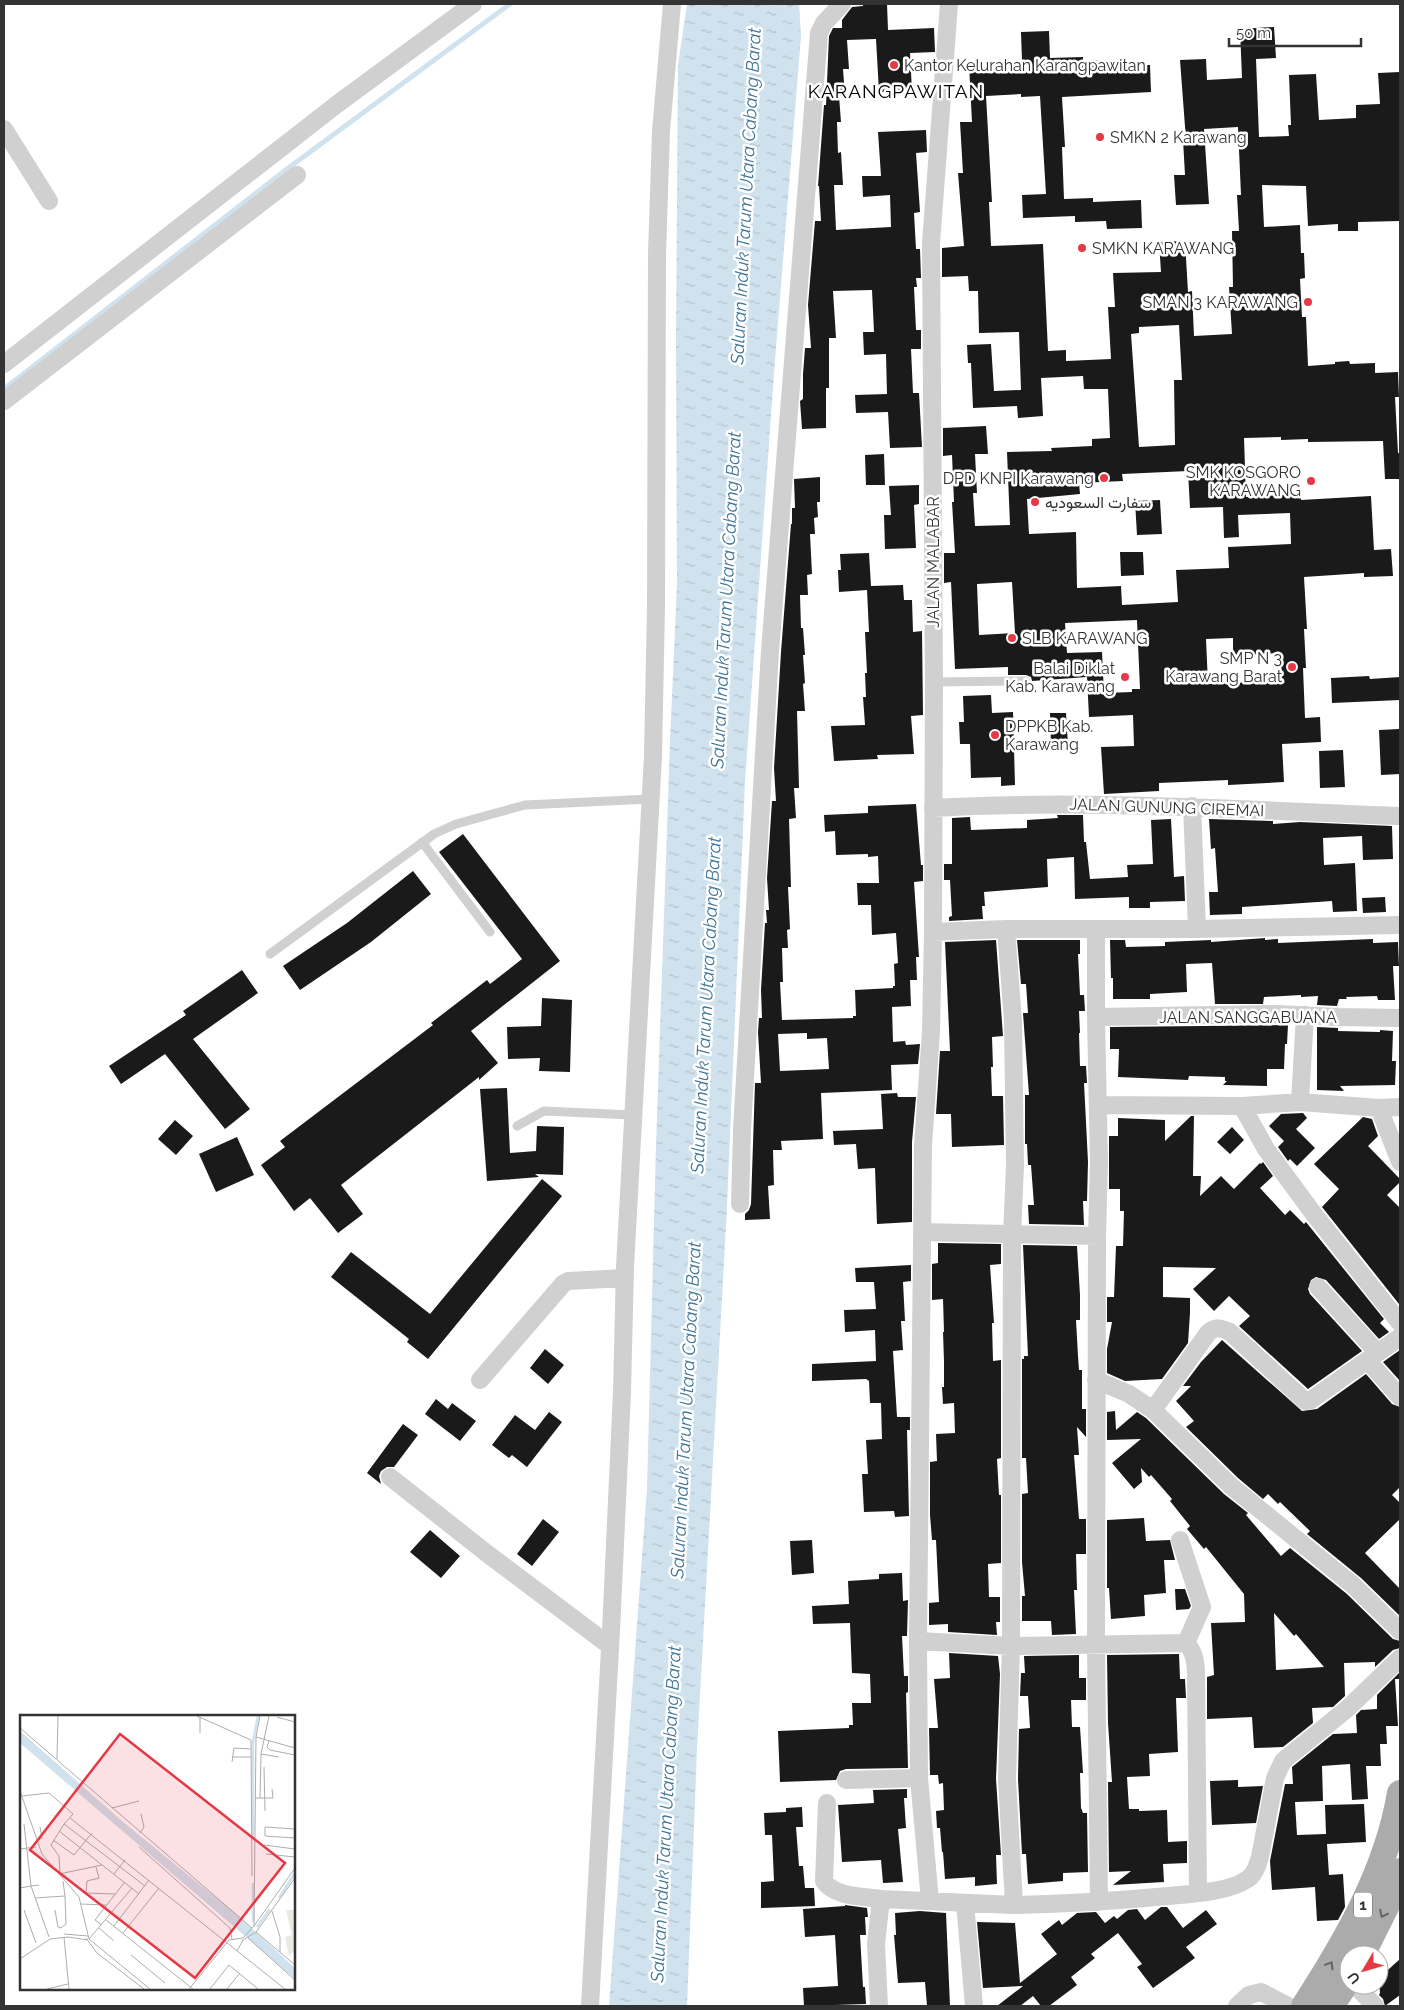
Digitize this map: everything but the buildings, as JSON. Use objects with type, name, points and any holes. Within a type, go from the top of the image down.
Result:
[{"type":"main road","name":"1","points":[[1304,2006],[1345,1939],[1368,1894],[1387,1845],[1400,1793]]},
{"type":"main road","name":"1","points":[[1367,1945],[1395,1889],[1400,1871]]},
{"type":"main road","points":[[1331,2006],[1339,1994]]},
{"type":"street","points":[[4,364],[320,117],[473,4]]},
{"type":"street","points":[[590,2006],[622,1392],[632,1115],[653,756],[656,596],[657,254],[661,131],[672,4]]},
{"type":"street","points":[[740,1204],[742,1129],[770,650],[819,33],[824,23],[842,4]]},
{"type":"street","name":"JALAN MALABAR","points":[[930,1901],[919,1778],[918,1641],[922,1145],[931,1032],[933,932],[932,243],[949,4]]},
{"type":"street","points":[[4,129],[49,201]]},
{"type":"street","points":[[4,401],[297,175]]},
{"type":"street","name":"JALAN GUNUNG CIREMAI","points":[[933,808],[1038,803],[1192,806],[1400,816]]},
{"type":"street","points":[[1192,806],[1197,929]]},
{"type":"street","points":[[933,932],[1006,929],[1096,930],[1400,926]]},
{"type":"street","points":[[1006,929],[1014,1021],[1015,1166],[1012,1235],[1011,1646],[1007,1778],[1014,1906]]},
{"type":"street","points":[[1096,930],[1099,1162],[1096,1380],[1096,1644],[1099,1902]]},
{"type":"street","points":[[1300,1102],[1305,1016]]},
{"type":"street","name":"JALAN SANGGABUANA","points":[[1096,1017],[1305,1016],[1400,1018]]},
{"type":"street","points":[[1098,1105],[1242,1106],[1300,1102],[1379,1108],[1400,1107]]},
{"type":"street","points":[[1242,1106],[1266,1149],[1400,1323]]},
{"type":"street","points":[[1379,1108],[1400,1162]]},
{"type":"street","points":[[922,1232],[1097,1236]]},
{"type":"street","points":[[480,1380],[563,1284],[568,1282],[625,1278]]},
{"type":"street","points":[[1318,1288],[1372,1356],[1400,1397]]},
{"type":"street","points":[[1153,1410],[1208,1333],[1214,1328],[1221,1328],[1230,1332],[1305,1400],[1311,1400],[1400,1337]]},
{"type":"street","points":[[1096,1380],[1129,1394],[1153,1410],[1231,1486],[1347,1580],[1400,1631]]},
{"type":"street","points":[[390,1477],[489,1555],[610,1646]]},
{"type":"street","points":[[1180,1540],[1202,1607],[1186,1643]]},
{"type":"street","points":[[918,1641],[1011,1646],[1186,1643],[1191,1648],[1196,1670],[1198,1893]]},
{"type":"street","points":[[826,1803],[824,1881],[835,1892],[880,1899],[1014,1906],[1099,1902],[1198,1893],[1238,1884],[1253,1875],[1260,1858],[1275,1778],[1283,1762],[1348,1708],[1400,1658]]},
{"type":"street","points":[[846,1780],[919,1778]]},
{"type":"street","points":[[879,2006],[876,1944],[880,1899]]},
{"type":"street","points":[[965,1903],[974,2006]]},
{"type":"street","points":[[1237,2006],[1249,1995],[1260,1992],[1288,2006]]},
{"type":"street","points":[[1365,1995],[1375,2006]]},
{"type":"lane","points":[[934,682],[1026,680]]},
{"type":"lane","points":[[270,954],[422,842],[456,824],[525,805],[650,799]]},
{"type":"lane","points":[[422,842],[490,932]]},
{"type":"lane","points":[[517,1126],[544,1111],[632,1115]]},
{"type":"water","name":"Saluran Induk Tarum Utara Cabang Barat","points":[[687,4],[799,4],[801,36],[774,373],[745,782],[727,1207],[697,1749],[687,2006],[609,2006],[647,1489],[656,1146],[677,584],[678,65]]},
{"type":"waterway","points":[[4,389],[287,169],[510,4]]},
{"type":"place","name":"Kantor Kelurahan Karangpawitan","points":[[894,65]]},
{"type":"place","name":"SMKN 2 Karawang","points":[[1100,137]]},
{"type":"place","name":"SMKN KARAWANG","points":[[1082,248]]},
{"type":"place","name":"SMAN 3 KARAWANG","points":[[1308,302]]},
{"type":"place","name":"DPD KNPI Karawang","points":[[1104,478]]},
{"type":"place","name":"SMK KOSGORO KARAWANG","points":[[1311,481]]},
{"type":"place","name":"سفارت السعوديه","points":[[1035,502]]},
{"type":"place","name":"SLB KARAWANG","points":[[1012,638]]},
{"type":"place","name":"SMP N 3 Karawang Barat","points":[[1292,667]]},
{"type":"place","name":"Balai Diklat Kab. Karawang","points":[[1125,677]]},
{"type":"place","name":"DPPKB Kab. Karawang","points":[[995,735]]},
{"type":"district","name":"KARANGPAWITAN","points":[[896,91]]}]
